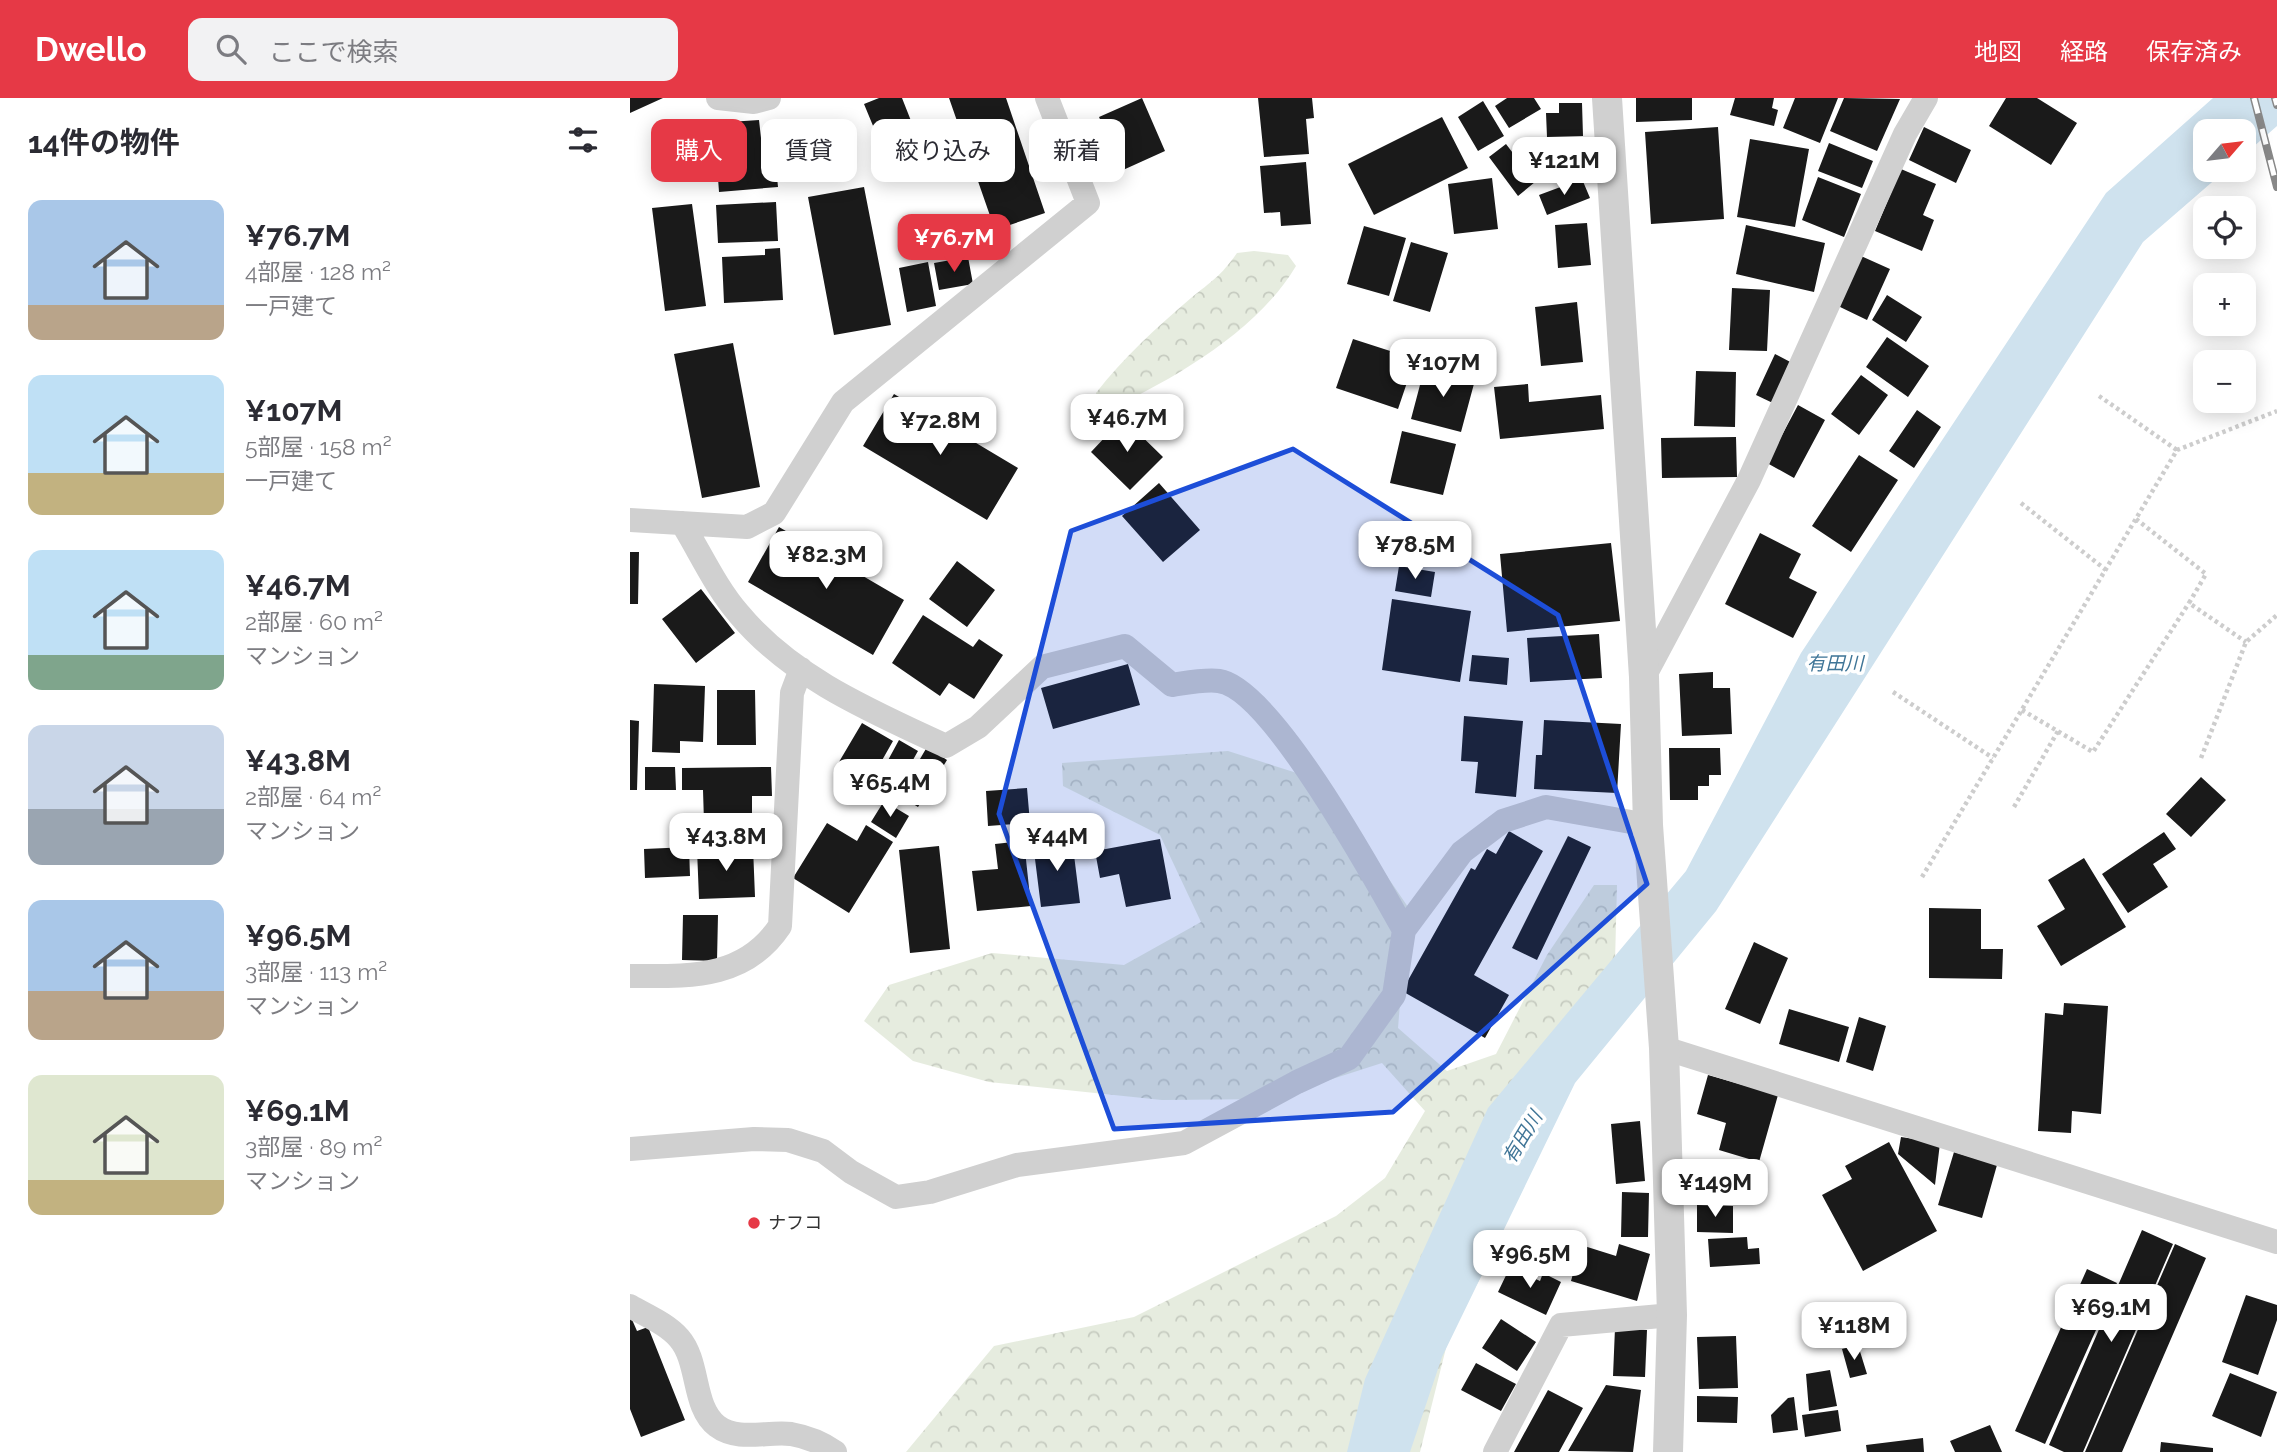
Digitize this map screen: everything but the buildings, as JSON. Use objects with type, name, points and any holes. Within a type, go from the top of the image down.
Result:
[{"type":"street","points":[[718,98],[754,102],[769,98]]},
{"type":"street","points":[[630,520],[747,527],[774,513],[843,402],[1087,203],[1047,98]]},
{"type":"street","points":[[1608,98],[1644,677],[1648,825],[1664,1048],[1672,1315],[1668,1452]]},
{"type":"street","points":[[1644,677],[1749,480],[1905,134],[1926,98]]},
{"type":"street","points":[[682,523],[738,614],[801,669],[863,707],[946,746],[978,727],[1042,667],[1125,646],[1172,685],[1221,680],[1252,700],[1306,766],[1404,930]]},
{"type":"street","points":[[630,976],[699,976],[739,963],[766,947],[780,926],[792,693],[801,669]]},
{"type":"street","points":[[630,1149],[754,1139],[788,1140],[823,1151],[851,1172],[897,1197],[930,1192],[1017,1166],[1184,1143],[1297,1082],[1349,1058],[1394,995],[1404,930],[1462,852],[1503,821],[1546,807],[1648,825]]},
{"type":"street","points":[[1664,1048],[2277,1242]]},
{"type":"street","points":[[630,1306],[667,1327],[681,1340],[705,1410],[716,1426],[733,1435],[789,1434],[819,1440],[835,1452]]},
{"type":"street","points":[[1495,1452],[1561,1325],[1672,1315]]},
{"type":"path","points":[[2099,396],[2177,450]]},
{"type":"path","points":[[1922,877],[2177,450],[2277,411]]},
{"type":"path","points":[[2021,503],[2106,570]]},
{"type":"path","points":[[2022,710],[2093,752],[2189,603],[2206,573],[2136,519]]},
{"type":"path","points":[[2189,603],[2246,642]]},
{"type":"path","points":[[2201,758],[2246,642],[2277,615]]},
{"type":"path","points":[[1893,692],[1993,758]]},
{"type":"path","points":[[2014,807],[2058,731]]},
{"type":"highlighted area","points":[[1293,449],[1558,615],[1647,884],[1393,1112],[1114,1129],[999,814],[1071,531]]},
{"type":"green space","points":[[1254,251],[1288,255],[1296,266],[1259,312],[1210,353],[1155,386],[1101,413],[1096,393],[1129,355],[1216,278],[1237,253]]},
{"type":"green space","points":[[1228,751],[1322,781],[1408,907],[1398,1028],[1447,1071],[1496,1054],[1547,955],[1594,885],[1617,885],[1615,962],[1492,1165],[1503,1236],[1449,1336],[1420,1452],[906,1452],[994,1346],[1134,1317],[1336,1216],[1385,1178],[1425,1111],[1382,1063],[1270,1099],[1162,1100],[989,1082],[913,1061],[864,1021],[889,985],[992,953],[1124,965],[1201,922],[1160,835],[1063,786],[1062,763]]},
{"type":"water","name":"有田川","points":[[2213,98],[2277,98],[2277,126],[2256,144],[2256,119],[2193,119],[2193,182],[2212,182],[2143,242],[1716,911],[1575,1083],[1442,1357],[1410,1452],[1347,1452],[1365,1379],[1488,1108],[1686,871],[1801,653],[2106,193]]},
{"type":"railway","points":[[2254,98],[2277,187]]},
{"type":"railway","points":[[2275,98],[2277,105]]},
{"type":"place","name":"ナフコ","points":[[754,1223]]}]
